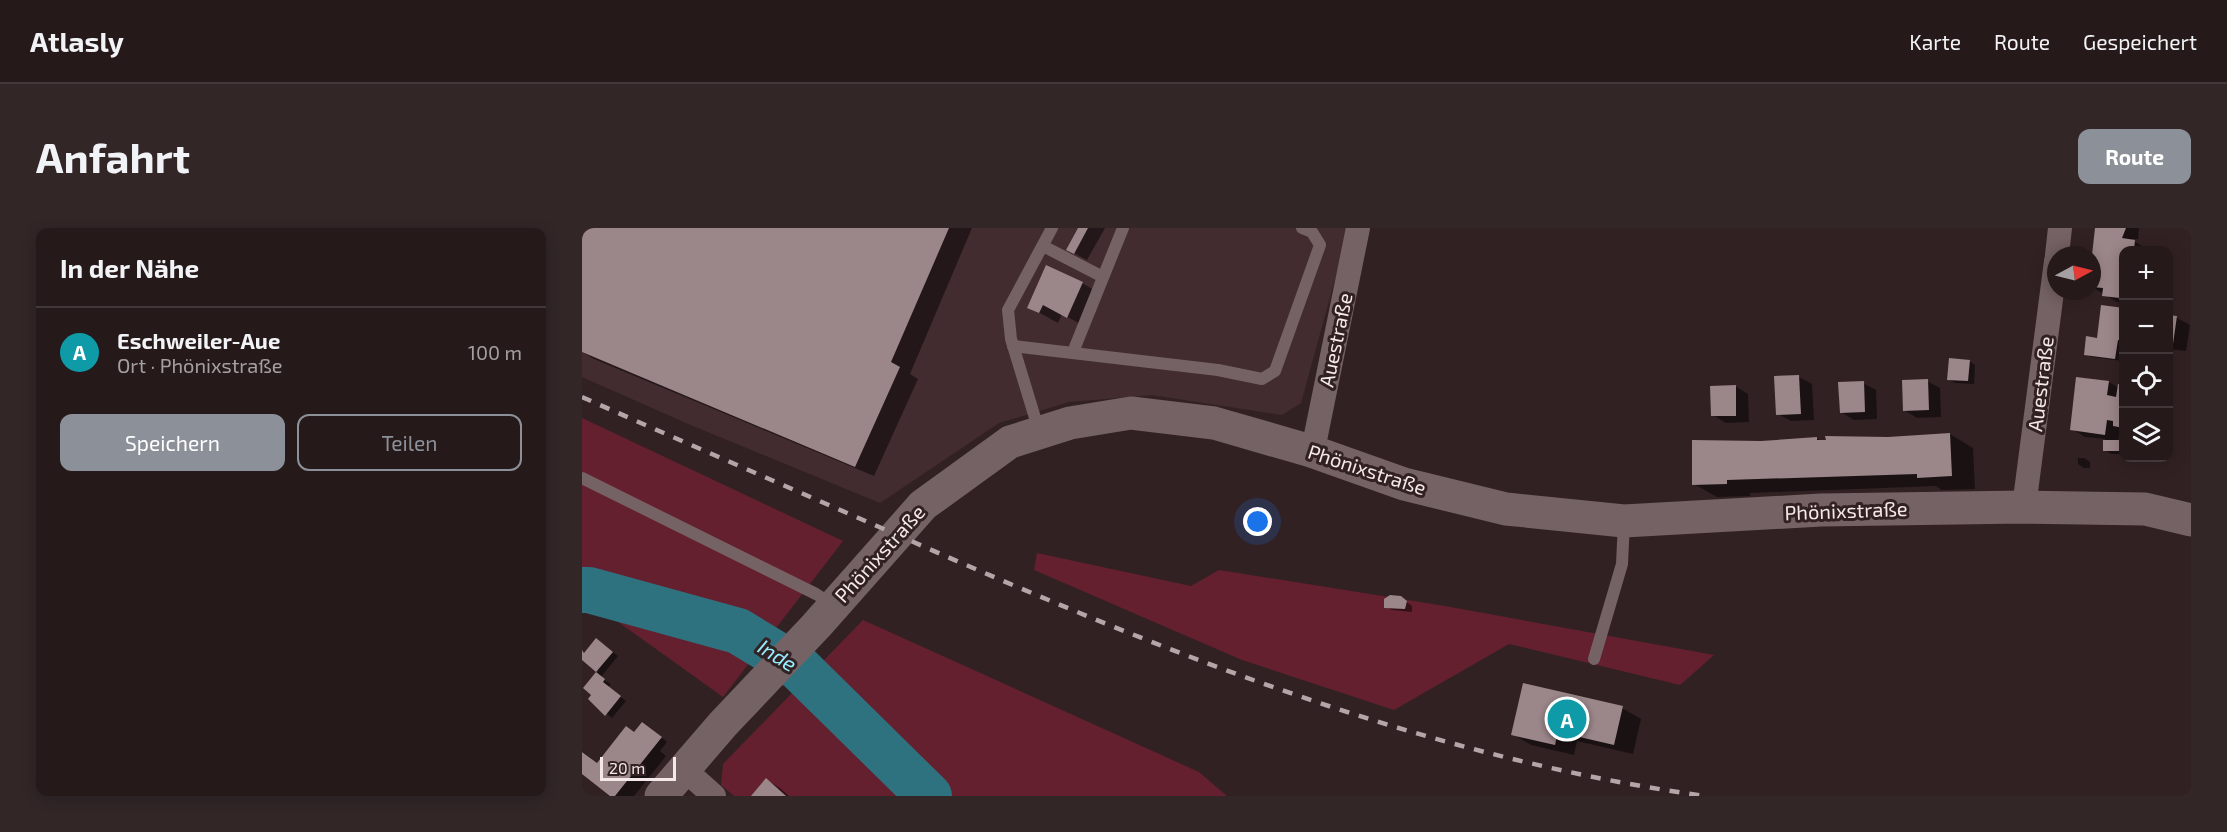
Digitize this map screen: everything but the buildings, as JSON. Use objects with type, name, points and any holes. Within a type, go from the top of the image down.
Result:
[{"type":"main road","name":"Phönixstraße","points":[[661,796],[723,724],[923,505],[1010,442],[1070,423],[1131,413],[1214,423],[1311,451],[1404,484],[1506,509],[1624,520],[1821,510],[2024,507],[2145,508],[2191,520]]},
{"type":"street","name":"Auestraße","points":[[1311,451],[1358,228]]},
{"type":"street","points":[[2058,246],[2060,228]]},
{"type":"street","name":"Auestraße","points":[[2024,507],[2051,300]]},
{"type":"street","points":[[685,770],[714,796]]},
{"type":"lane","points":[[1040,432],[1013,346],[1008,310],[1052,228]]},
{"type":"lane","points":[[1073,352],[1123,228]]},
{"type":"lane","points":[[1013,346],[1218,370],[1262,379],[1275,371],[1320,245],[1312,232],[1302,228]]},
{"type":"lane","points":[[1043,246],[1103,277]]},
{"type":"lane","points":[[582,478],[805,589],[824,615]]},
{"type":"lane","points":[[1594,659],[1622,564],[1624,520]]},
{"type":"shaded area","points":[[582,228],[1349,228],[1301,403],[1282,415],[1152,395],[1069,402],[999,423],[880,503],[686,423],[582,377]]},
{"type":"shaded area","points":[[582,418],[843,541],[723,697],[589,601],[582,601]]},
{"type":"shaded area","points":[[1037,553],[1191,586],[1219,570],[1445,606],[1714,655],[1680,685],[1509,644],[1394,710],[1242,660],[1034,570]]},
{"type":"shaded area","points":[[863,620],[1199,772],[1227,796],[734,796],[721,785],[723,764]]},
{"type":"waterway","name":"Inde","points":[[582,590],[738,631],[799,668],[929,796]]},
{"type":"railway","points":[[582,397],[1097,620],[1295,695],[1395,727],[1497,755],[1600,778],[1705,796]]},
{"type":"place","name":"Eschweiler-Aue","points":[[1567,719]]}]
